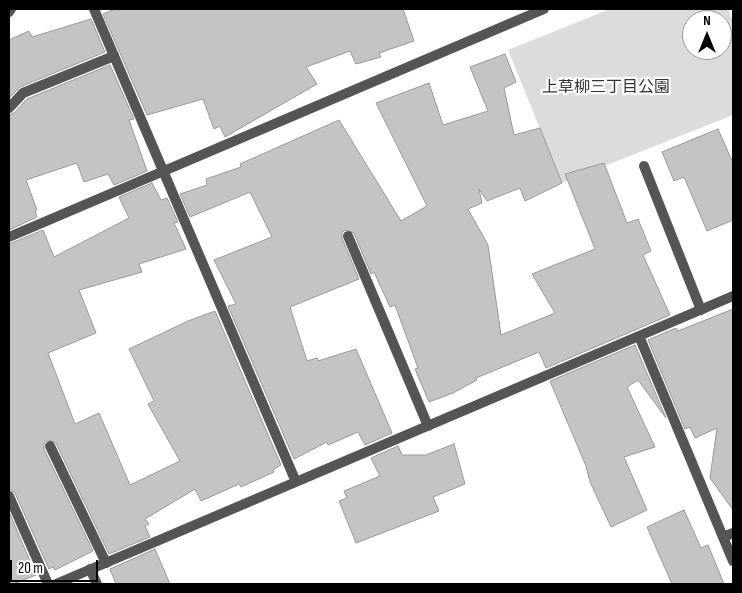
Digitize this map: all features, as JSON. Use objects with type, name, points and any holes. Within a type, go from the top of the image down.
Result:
[{"type":"street","points":[[9,12],[12,9]]},
{"type":"street","points":[[94,9],[296,482]]},
{"type":"street","points":[[9,237],[544,9]]},
{"type":"street","points":[[9,108],[23,93],[114,56]]},
{"type":"street","points":[[644,166],[701,310]]},
{"type":"street","points":[[348,236],[428,426]]},
{"type":"street","points":[[56,584],[733,296]]},
{"type":"street","points":[[639,336],[728,535],[733,560]]},
{"type":"street","points":[[50,446],[106,563]]},
{"type":"street","points":[[9,496],[48,584]]},
{"type":"street","points":[[90,569],[97,584]]},
{"type":"green space","name":"上草柳三丁目公園","points":[[610,9],[728,9],[682,10],[682,60],[732,60],[732,19],[733,115],[562,183],[508,50]]},
{"type":"building","points":[[115,9],[403,9],[414,41],[379,53],[381,57],[356,64],[350,51],[306,67],[317,84],[225,137],[220,126],[214,129],[203,99],[147,115],[103,14]]},
{"type":"building","points":[[91,19],[105,52],[20,87],[9,98],[9,40],[29,31],[32,37]]},
{"type":"building","points":[[505,54],[516,82],[504,88],[514,135],[540,128],[562,183],[525,201],[520,188],[487,201],[479,189],[482,203],[468,209],[488,245],[501,335],[555,313],[532,274],[595,249],[565,174],[604,163],[627,223],[638,219],[651,251],[643,255],[670,315],[546,368],[539,352],[476,378],[477,380],[453,393],[429,402],[415,369],[418,368],[395,305],[390,307],[374,272],[371,274],[354,233],[346,230],[342,232],[342,238],[359,279],[290,307],[307,361],[317,358],[318,361],[356,349],[392,433],[365,445],[358,432],[328,445],[327,442],[294,459],[228,306],[236,304],[214,260],[272,237],[250,192],[190,217],[180,194],[207,185],[206,179],[241,167],[240,164],[339,120],[401,221],[427,206],[376,103],[429,83],[443,125],[488,111],[470,67]]},
{"type":"building","points":[[110,65],[134,119],[129,120],[147,171],[114,185],[108,174],[84,182],[77,163],[26,180],[37,210],[35,211],[37,217],[9,230],[9,115],[14,113],[27,99]]},
{"type":"building","points":[[718,129],[733,163],[733,220],[707,231],[684,177],[674,181],[662,152]]},
{"type":"building","points":[[152,183],[161,200],[167,198],[178,222],[174,223],[186,249],[139,264],[142,272],[79,290],[96,333],[48,353],[75,424],[99,413],[130,485],[180,461],[148,404],[154,401],[129,349],[188,321],[215,311],[281,465],[273,470],[274,472],[241,487],[239,484],[201,501],[195,489],[145,519],[149,524],[145,526],[150,537],[109,554],[56,443],[48,440],[44,443],[44,449],[93,551],[55,570],[53,567],[49,569],[15,493],[9,489],[9,244],[43,230],[54,257],[129,218],[119,197]]},
{"type":"building","points":[[733,309],[733,510],[710,478],[717,428],[695,438],[690,427],[685,429],[648,340],[676,328],[678,331]]},
{"type":"building","points":[[635,345],[666,418],[638,380],[627,387],[655,447],[624,457],[647,510],[611,527],[590,482],[586,466],[550,381]]},
{"type":"building","points":[[454,444],[465,484],[433,497],[439,511],[356,543],[339,501],[347,498],[344,491],[380,476],[371,458],[398,446],[402,455],[426,455]]},
{"type":"building","points":[[684,510],[701,548],[708,545],[724,584],[672,584],[647,527]]},
{"type":"building","points":[[9,512],[36,575],[14,584],[9,584]]},
{"type":"building","points":[[155,549],[170,584],[116,584],[110,569]]}]
